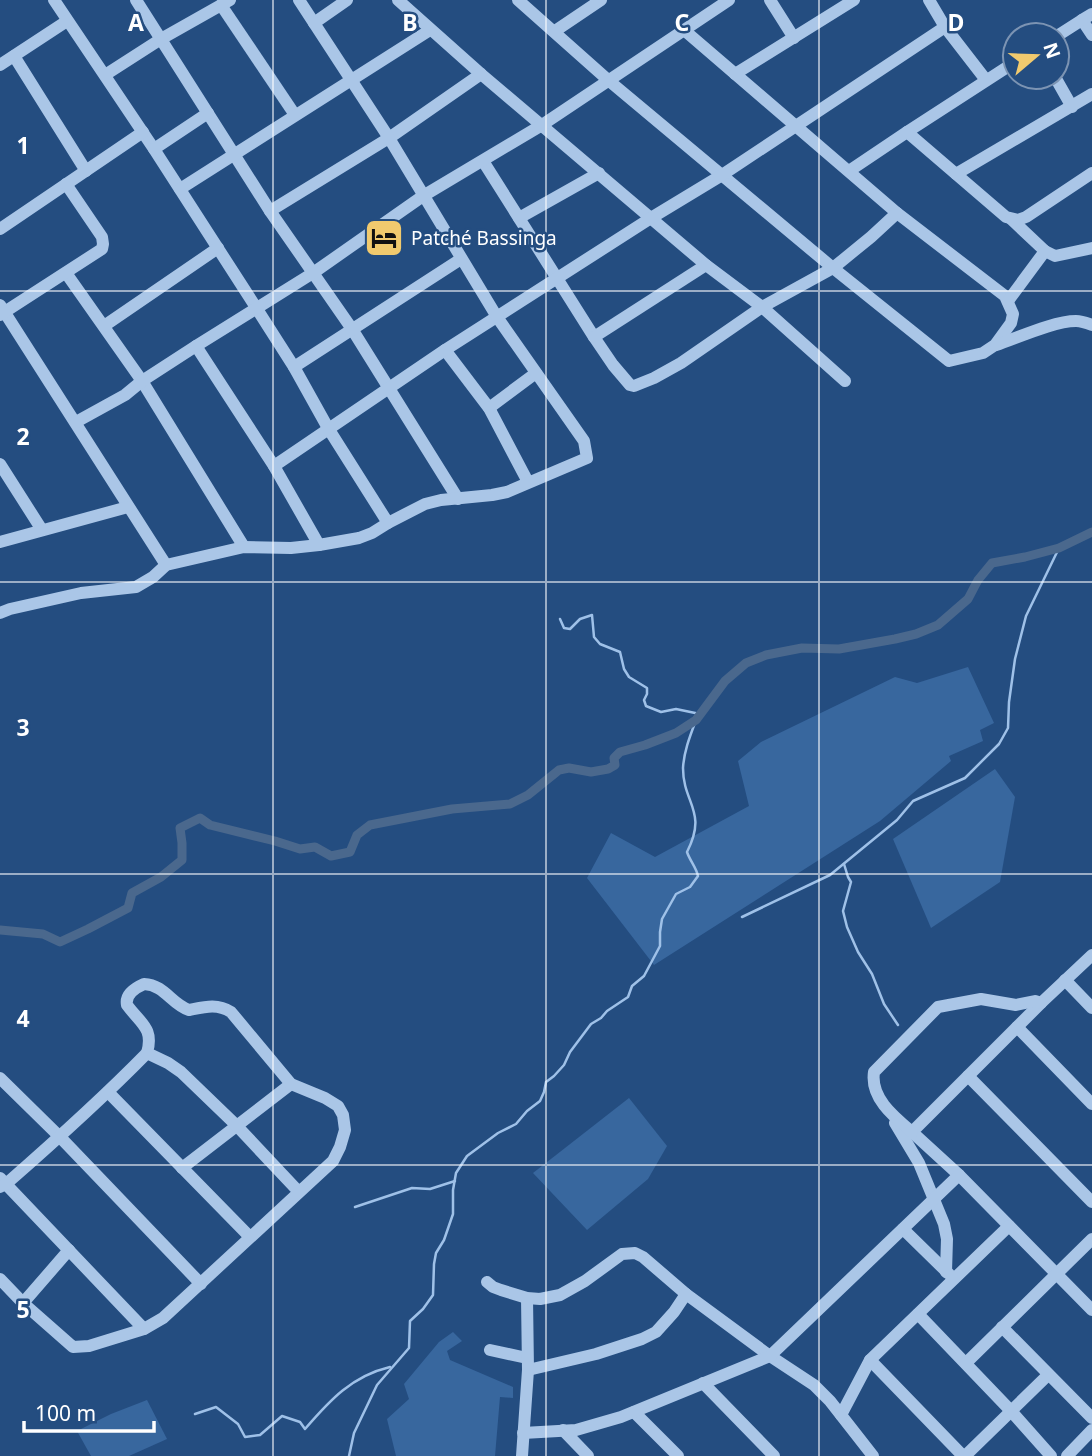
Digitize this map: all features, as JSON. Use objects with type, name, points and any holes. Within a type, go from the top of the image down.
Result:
[{"type":"street","points":[[54,0],[257,309],[388,523]]},
{"type":"street","points":[[136,0],[270,211],[352,329],[458,499]]},
{"type":"street","points":[[0,613],[81,593],[136,587],[166,565],[244,547],[319,545],[359,538],[425,504],[507,492],[587,458],[584,441],[497,317],[389,138],[299,0]]},
{"type":"street","points":[[314,23],[348,0]]},
{"type":"street","points":[[398,0],[481,74],[706,265],[762,307],[845,381]]},
{"type":"street","points":[[519,0],[608,80],[949,362],[983,354],[995,345],[1012,323],[1013,314],[1005,296],[897,213],[684,30]]},
{"type":"street","points":[[555,31],[601,0]]},
{"type":"street","points":[[75,422],[125,395],[142,381],[313,273],[423,196],[542,125],[729,0]]},
{"type":"street","points":[[770,0],[794,38]]},
{"type":"street","points":[[735,74],[854,0]]},
{"type":"street","points":[[929,0],[986,80]]},
{"type":"street","points":[[105,75],[225,3],[295,115]]},
{"type":"street","points":[[1071,27],[1087,17],[1092,35]]},
{"type":"street","points":[[0,65],[67,21]]},
{"type":"street","points":[[274,466],[445,350],[722,175],[946,27]]},
{"type":"street","points":[[180,189],[430,30]]},
{"type":"street","points":[[13,56],[86,171]]},
{"type":"street","points":[[849,171],[1001,71]]},
{"type":"street","points":[[270,211],[389,138],[481,74]]},
{"type":"street","points":[[1063,91],[1072,107]]},
{"type":"street","points":[[956,174],[1092,94]]},
{"type":"street","points":[[154,149],[208,113]]},
{"type":"street","points":[[0,229],[143,132]]},
{"type":"street","points":[[907,132],[1011,219],[1026,217],[1092,173]]},
{"type":"street","points":[[483,161],[594,337],[630,385],[636,386],[681,363],[762,307],[833,268],[897,213]]},
{"type":"street","points":[[519,218],[599,173]]},
{"type":"street","points":[[66,184],[102,237],[102,249],[2,311],[166,565]]},
{"type":"street","points":[[1011,219],[1045,251],[1055,256],[1092,248]]},
{"type":"street","points":[[104,326],[218,248]]},
{"type":"street","points":[[1008,301],[1045,251]]},
{"type":"street","points":[[294,367],[461,259]]},
{"type":"street","points":[[594,337],[706,265]]},
{"type":"street","points":[[66,273],[142,381],[244,547]]},
{"type":"street","points":[[995,345],[1069,322],[1079,321],[1092,325]]},
{"type":"street","points":[[196,346],[274,466],[319,545]]},
{"type":"street","points":[[445,350],[489,408],[528,482]]},
{"type":"street","points":[[489,408],[536,373]]},
{"type":"street","points":[[0,464],[42,530]]},
{"type":"street","points":[[0,542],[128,507]]},
{"type":"street","points":[[912,1132],[1092,955]]},
{"type":"street","points":[[1065,980],[1092,1008]]},
{"type":"street","points":[[0,1279],[73,1347],[89,1346],[145,1329],[163,1318],[333,1161],[345,1130],[343,1115],[338,1106],[291,1083],[224,1007],[184,1009],[169,995],[148,984],[131,992],[126,1001],[127,1005],[148,1030],[150,1041],[147,1053],[60,1137],[2,1183],[145,1329]]},
{"type":"street","points":[[951,1275],[947,1239],[934,1200],[919,1163],[880,1103],[873,1084],[874,1072],[938,1007],[981,999],[1016,1004],[1035,1001],[1041,1003]]},
{"type":"street","points":[[1017,1027],[1092,1104]]},
{"type":"street","points":[[147,1053],[181,1072],[299,1192]]},
{"type":"street","points":[[968,1076],[1092,1202]]},
{"type":"street","points":[[0,1078],[201,1284]]},
{"type":"street","points":[[182,1168],[291,1083]]},
{"type":"street","points":[[108,1092],[250,1237]]},
{"type":"street","points":[[878,1097],[890,1112],[959,1175],[1092,1310]]},
{"type":"street","points":[[523,1433],[576,1430],[621,1417],[770,1356],[959,1175]]},
{"type":"street","points":[[841,1415],[870,1360],[918,1314],[951,1275],[1009,1227]]},
{"type":"street","points":[[903,1229],[951,1275]]},
{"type":"street","points":[[966,1363],[1092,1240]]},
{"type":"street","points":[[23,1303],[69,1250]]},
{"type":"street","points":[[487,1282],[493,1287],[527,1298],[540,1299],[560,1295],[585,1281],[622,1254],[635,1253],[770,1356],[814,1385],[830,1401],[870,1455]]},
{"type":"street","points":[[491,1350],[528,1364],[596,1354],[656,1332],[686,1294]]},
{"type":"street","points":[[522,1456],[528,1364],[527,1298]]},
{"type":"street","points":[[918,1314],[1012,1411],[1051,1456]]},
{"type":"street","points":[[1002,1327],[1092,1418]]},
{"type":"street","points":[[870,1360],[964,1456],[1048,1375]]},
{"type":"street","points":[[703,1383],[774,1456]]},
{"type":"street","points":[[634,1412],[678,1456]]},
{"type":"street","points":[[563,1430],[588,1456]]},
{"type":"street","points":[[1067,1456],[1092,1430]]},
{"type":"shaded area","points":[[968,667],[994,723],[980,730],[983,741],[949,756],[951,761],[880,821],[654,965],[587,878],[611,833],[655,857],[749,806],[738,761],[761,742],[895,677],[917,683]]},
{"type":"shaded area","points":[[995,769],[1015,797],[1000,882],[931,928],[893,839]]},
{"type":"shaded area","points":[[629,1098],[667,1146],[648,1179],[587,1230],[533,1173]]},
{"type":"shaded area","points":[[453,1332],[462,1341],[447,1351],[450,1360],[513,1387],[513,1398],[500,1397],[495,1456],[396,1456],[387,1419],[409,1399],[404,1384],[439,1342]]},
{"type":"shaded area","points":[[147,1400],[167,1439],[129,1456],[91,1456],[77,1431]]},
{"type":"waterway","points":[[0,930],[43,934],[60,942],[128,908],[132,893],[161,877],[182,860],[180,828],[200,818],[210,825],[300,849],[315,847],[331,856],[350,852],[357,835],[370,825],[452,809],[510,804],[528,795],[559,770],[569,768],[591,772],[608,769],[615,765],[614,758],[620,752],[676,733],[696,720],[725,681],[746,663],[766,655],[802,648],[839,649],[916,634],[938,625],[968,599],[978,580],[992,563],[1059,548],[1092,532]]},
{"type":"waterway","points":[[742,917],[830,875],[897,820],[913,801],[965,778],[999,744],[1008,728],[1015,659],[1026,616],[1059,548]]},
{"type":"waterway","points":[[560,619],[564,628],[570,629],[580,619],[592,615],[594,637],[600,644],[620,652],[629,677],[647,688],[644,700],[646,706],[661,712],[676,709],[700,714]]},
{"type":"waterway","points":[[349,1456],[354,1433],[377,1385],[409,1348],[410,1321],[433,1295],[436,1253],[444,1240],[453,1214],[456,1173],[467,1156],[498,1133],[516,1124],[540,1101],[546,1082],[564,1065],[570,1052],[591,1024],[628,997],[632,986],[644,976],[660,946],[662,919],[676,894],[690,887],[698,876],[687,852],[693,838],[695,817],[683,768],[696,720]]},
{"type":"waterway","points":[[844,864],[851,882],[843,911],[847,927],[872,974],[884,1004],[898,1025]]},
{"type":"waterway","points":[[355,1207],[412,1188],[430,1189],[455,1181]]},
{"type":"waterway","points":[[195,1414],[216,1407],[238,1424],[245,1437],[260,1435],[282,1416],[300,1422],[305,1429],[343,1390],[364,1376],[390,1367]]},
{"type":"place","name":"Patché Bassinga","points":[[384,238]]}]
